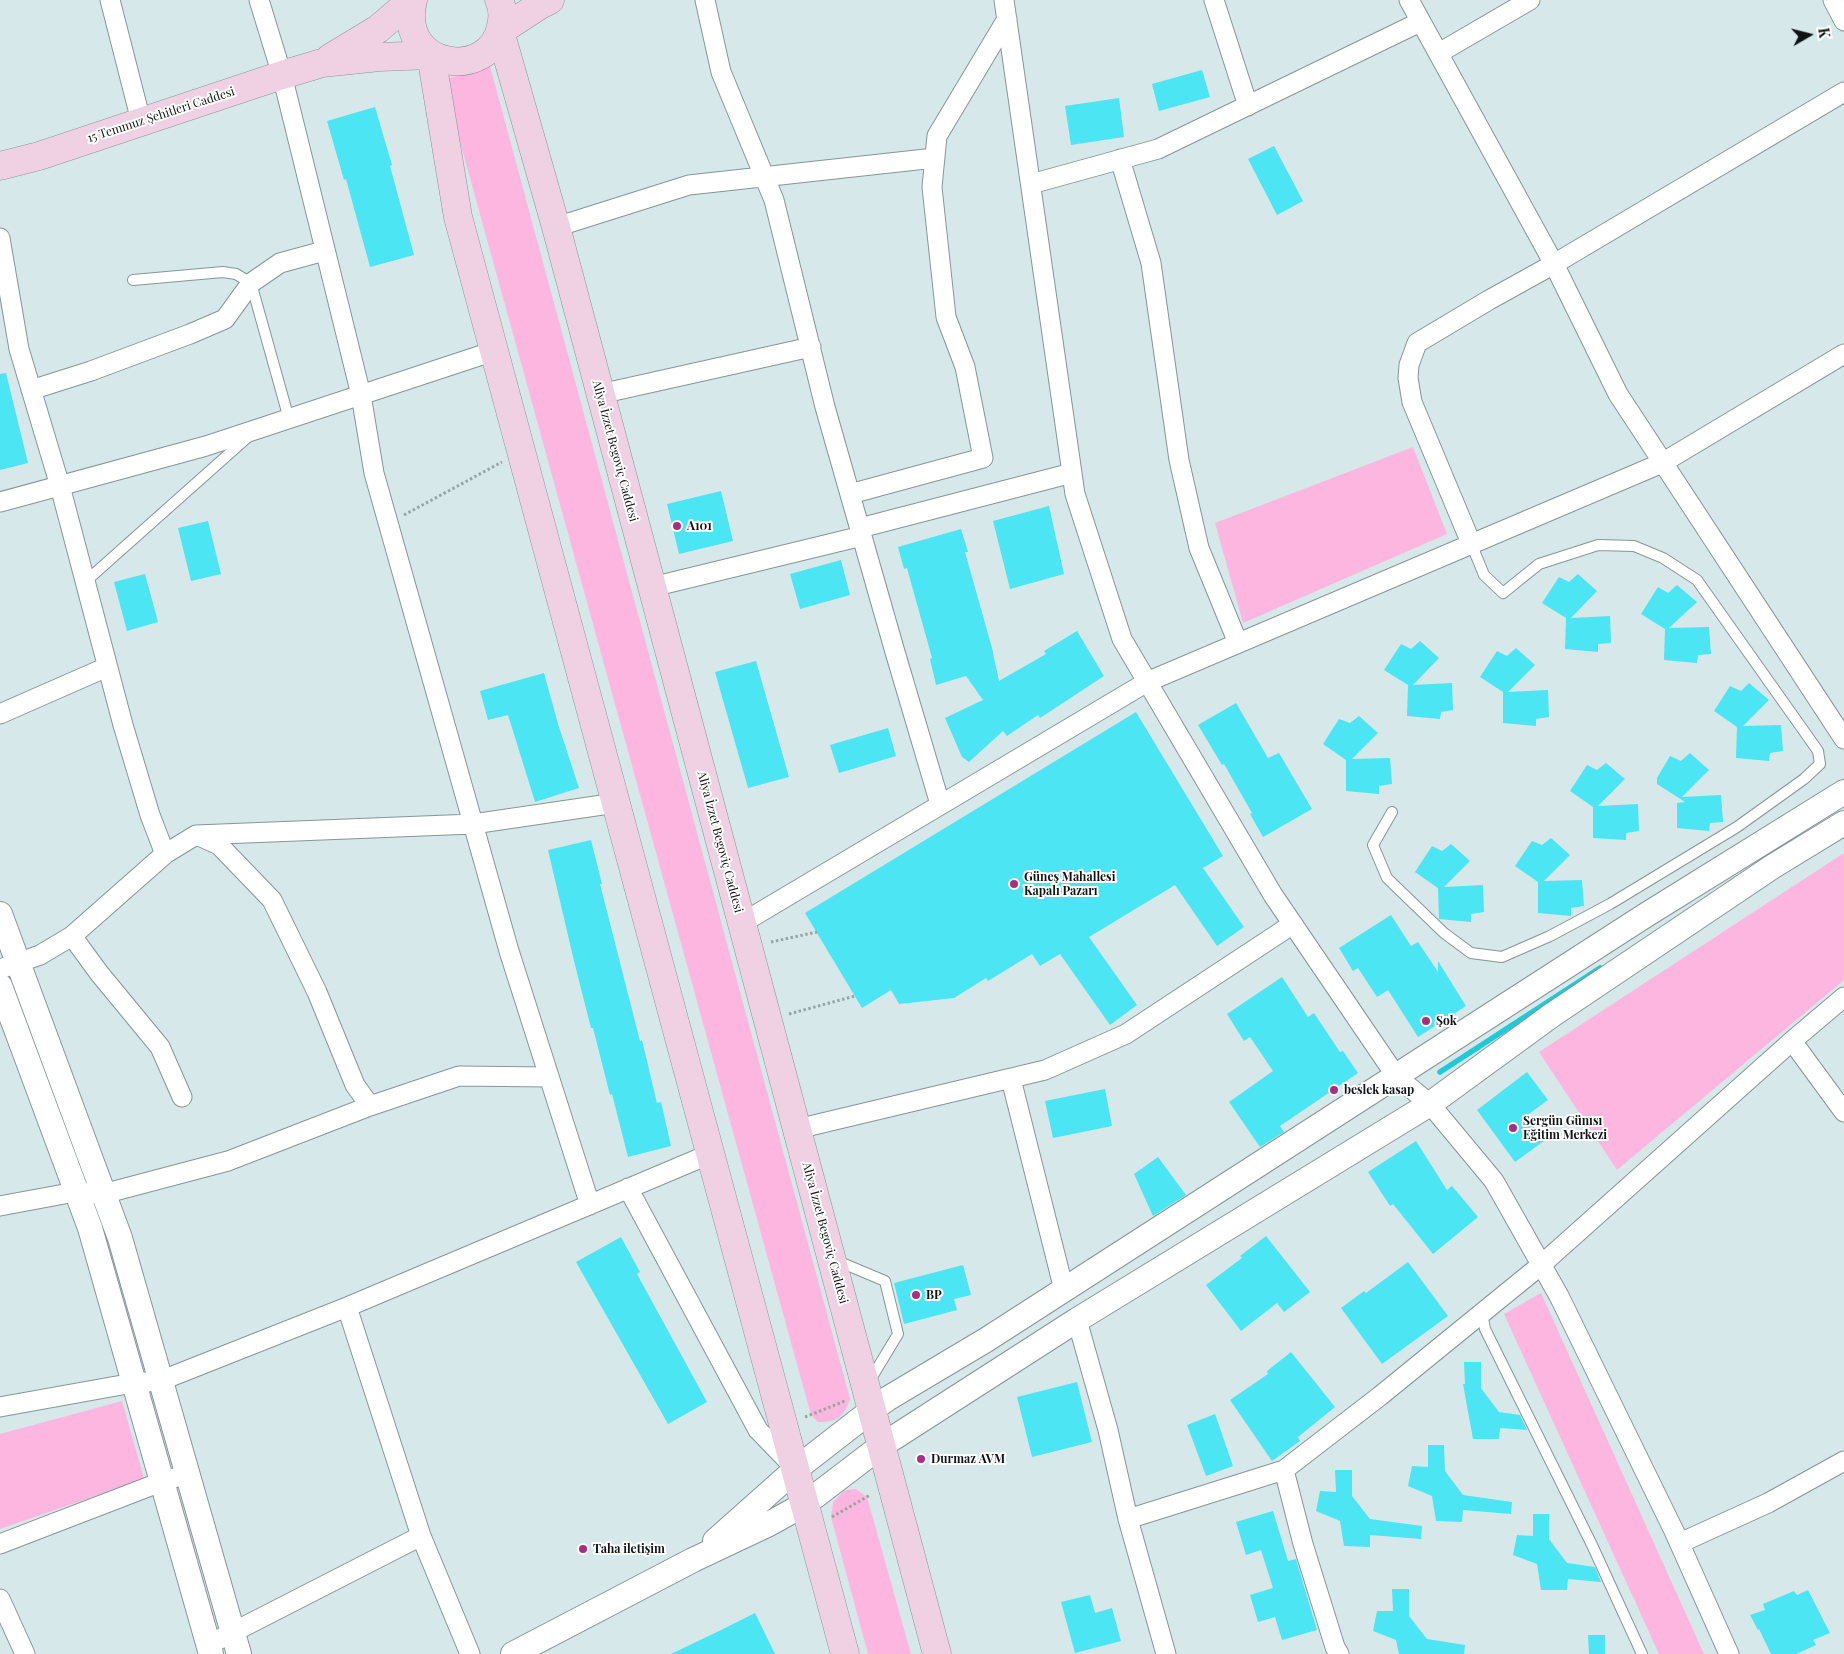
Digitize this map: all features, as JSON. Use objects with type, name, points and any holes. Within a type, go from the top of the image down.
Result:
[{"type":"main road","points":[[413,0],[411,20],[413,30],[422,48],[431,55],[444,60],[458,62],[472,60],[484,53],[494,43],[500,31],[503,17],[500,0]]},
{"type":"main road","points":[[322,63],[378,29],[413,0]]},
{"type":"main road","points":[[500,31],[550,0]]},
{"type":"main road","name":"Aliya İzzet Begoviç Caddesi","points":[[500,31],[556,226],[937,1654]]},
{"type":"main road","points":[[322,63],[379,57],[431,55]]},
{"type":"main road","points":[[431,55],[458,217],[845,1654]]},
{"type":"main road","name":"15 Temmuz Şehitleri Caddesi","points":[[0,166],[39,156],[322,63]]},
{"type":"street","points":[[110,0],[141,122]]},
{"type":"street","points":[[259,0],[282,75],[361,395],[374,473],[388,524],[509,951],[590,1205]]},
{"type":"street","points":[[705,0],[721,72],[774,200],[825,407],[940,804]]},
{"type":"street","points":[[1004,0],[1075,494],[1122,638],[1268,887],[1396,1076],[1430,1104],[1494,1181],[1563,1305],[1680,1543],[1730,1654]]},
{"type":"street","points":[[1214,0],[1248,106]]},
{"type":"street","points":[[1409,0],[1554,264],[1618,394],[1844,739]]},
{"type":"street","points":[[1439,53],[1530,0]]},
{"type":"street","points":[[1833,0],[1844,21]]},
{"type":"street","points":[[850,494],[983,458],[965,366],[946,317],[932,187],[937,136],[1007,19]]},
{"type":"street","points":[[1030,184],[1158,149],[1420,22]]},
{"type":"street","points":[[1471,543],[1412,402],[1408,378],[1410,359],[1417,343],[1844,92]]},
{"type":"street","points":[[556,226],[689,185],[935,158]]},
{"type":"street","points":[[1120,159],[1151,262],[1179,460],[1200,548],[1238,643]]},
{"type":"street","points":[[0,238],[19,349],[60,486],[131,752],[150,815],[165,854]]},
{"type":"street","points":[[31,390],[109,364],[225,319],[251,282],[280,263],[324,251]]},
{"type":"street","points":[[600,394],[811,347]]},
{"type":"street","points":[[0,502],[206,446],[494,351]]},
{"type":"street","points":[[742,923],[1147,682],[1662,463],[1844,354]]},
{"type":"street","points":[[652,587],[861,532],[1072,473]]},
{"type":"street","points":[[0,714],[108,667]]},
{"type":"street","points":[[693,1560],[796,1469],[868,1397],[887,1399],[986,1340],[1646,915],[1844,792]]},
{"type":"street","points":[[9,965],[40,955],[72,936],[165,854],[196,835],[473,824],[616,803]]},
{"type":"street","points":[[513,1654],[693,1560],[767,1526],[808,1516],[881,1446],[1077,1320],[1430,1104],[1552,1015],[1772,867],[1844,823]]},
{"type":"street","points":[[196,835],[219,845],[272,900],[317,992],[355,1085],[370,1106]]},
{"type":"street","points":[[0,914],[9,965],[30,996],[120,1238],[236,1644]]},
{"type":"street","points":[[797,1129],[1045,1070],[1126,1034],[1293,924]]},
{"type":"street","points":[[72,936],[99,973],[160,1047],[182,1097]]},
{"type":"street","points":[[30,996],[2,999],[90,1228],[210,1649],[236,1644],[420,1536]]},
{"type":"street","points":[[1128,1519],[1284,1470],[1380,1396],[1541,1265],[1844,997]]},
{"type":"street","points":[[1792,1041],[1844,1112]]},
{"type":"street","points":[[0,1206],[75,1192],[103,1194],[228,1162],[370,1106],[460,1076],[549,1077]]},
{"type":"street","points":[[1011,1078],[1064,1290]]},
{"type":"street","points":[[0,1408],[133,1383],[160,1381],[346,1307],[710,1154]]},
{"type":"street","points":[[628,1188],[758,1430],[796,1469]]},
{"type":"street","points":[[346,1307],[420,1536],[470,1654]]},
{"type":"street","points":[[1077,1320],[1108,1430],[1128,1519],[1166,1654]]},
{"type":"street","points":[[1680,1543],[1768,1504],[1844,1461]]},
{"type":"street","points":[[1284,1470],[1303,1544],[1340,1652]]},
{"type":"street","points":[[0,1544],[161,1482],[187,1474]]},
{"type":"street","points":[[0,1599],[25,1654]]},
{"type":"lane","points":[[133,280],[223,272],[236,274],[251,282],[289,418]]},
{"type":"lane","points":[[85,582],[257,429]]},
{"type":"lane","points":[[1392,812],[1373,845],[1387,878],[1444,933],[1471,953],[1502,957],[1550,936],[1610,904],[1737,827],[1804,779],[1820,764],[1818,751],[1697,580],[1663,558],[1634,546],[1598,545],[1539,564],[1503,593],[1484,575],[1471,543]]},
{"type":"lane","points":[[832,1259],[885,1281],[898,1334],[868,1397]]},
{"type":"lane","points":[[1482,1313],[1485,1329],[1592,1545],[1642,1654]]},
{"type":"path","points":[[388,524],[521,452]]},
{"type":"path","points":[[766,943],[817,932]]},
{"type":"path","points":[[786,1015],[855,996]]},
{"type":"path","points":[[784,1426],[868,1397]]},
{"type":"path","points":[[808,1516],[892,1485]]},
{"type":"shaded area","points":[[490,66],[850,1399],[842,1414],[830,1421],[818,1422],[811,1415],[443,80]]},
{"type":"shaded area","points":[[1413,447],[1447,534],[1243,623],[1215,523]]},
{"type":"shaded area","points":[[1844,853],[1844,980],[1617,1170],[1539,1052]]},
{"type":"shaded area","points":[[1541,1293],[1704,1654],[1659,1654],[1504,1314]]},
{"type":"shaded area","points":[[122,1401],[144,1479],[0,1529],[0,1434]]},
{"type":"shaded area","points":[[856,1489],[867,1497],[911,1654],[868,1654],[831,1517],[833,1502],[845,1490]]},
{"type":"building","points":[[1202,70],[1210,97],[1159,111],[1152,84]]},
{"type":"building","points":[[1119,98],[1124,137],[1071,145],[1065,106]]},
{"type":"building","points":[[375,107],[392,165],[390,166],[414,255],[370,267],[346,179],[344,180],[327,121]]},
{"type":"building","points":[[1274,146],[1303,201],[1277,215],[1248,159]]},
{"type":"building","points":[[6,373],[28,463],[0,470],[0,374]]},
{"type":"building","points":[[721,491],[733,541],[679,554],[667,504]]},
{"type":"building","points":[[1049,506],[1064,574],[1010,589],[993,521]]},
{"type":"building","points":[[208,521],[221,574],[191,581],[178,528]]},
{"type":"building","points":[[961,529],[968,552],[965,552],[992,648],[999,681],[1046,654],[1044,651],[1077,631],[1104,676],[1040,718],[1038,715],[1007,736],[1003,731],[969,762],[962,757],[945,718],[983,700],[966,676],[936,685],[930,659],[932,658],[907,568],[904,569],[898,547]]},
{"type":"building","points":[[841,560],[850,595],[800,609],[790,574]]},
{"type":"building","points":[[145,574],[158,622],[127,631],[114,582]]},
{"type":"building","points":[[1578,574],[1597,591],[1571,618],[1610,616],[1611,643],[1598,644],[1598,652],[1565,649],[1566,618],[1542,603],[1559,577],[1569,582]]},
{"type":"building","points":[[1677,585],[1697,602],[1669,628],[1709,627],[1711,654],[1698,655],[1697,663],[1664,660],[1665,629],[1641,614],[1658,587],[1668,593]]},
{"type":"building","points":[[1420,641],[1439,658],[1413,685],[1452,683],[1453,710],[1441,712],[1440,719],[1407,716],[1408,685],[1384,670],[1401,644],[1411,649]]},
{"type":"building","points":[[1516,648],[1535,665],[1508,692],[1548,690],[1549,717],[1536,719],[1536,726],[1503,723],[1503,692],[1480,677],[1497,651],[1507,656]]},
{"type":"building","points":[[756,661],[789,777],[748,788],[715,672]]},
{"type":"building","points":[[544,673],[579,788],[535,802],[508,715],[488,720],[480,691]]},
{"type":"building","points":[[1749,683],[1769,700],[1743,726],[1781,725],[1783,751],[1770,753],[1769,761],[1736,758],[1737,727],[1714,711],[1730,686],[1741,691]]},
{"type":"building","points":[[1236,703],[1268,758],[1279,753],[1312,809],[1263,837],[1250,814],[1252,813],[1224,764],[1222,765],[1198,725]]},
{"type":"building","name":"Güneş Mahallesi Kapalı Pazarı","points":[[1136,712],[1223,856],[1203,868],[1244,927],[1217,946],[1175,885],[1089,937],[1137,1005],[1110,1025],[1060,954],[1040,966],[1032,954],[988,981],[986,978],[954,998],[899,1004],[891,990],[862,1008],[805,913]]},
{"type":"building","points":[[1359,716],[1378,733],[1352,759],[1390,758],[1392,784],[1379,786],[1379,794],[1346,791],[1346,760],[1323,744],[1339,719],[1350,723]]},
{"type":"building","points":[[888,728],[896,756],[839,773],[830,745]]},
{"type":"building","points":[[1690,753],[1709,770],[1682,797],[1721,795],[1723,822],[1710,823],[1709,831],[1677,828],[1677,803],[1685,802],[1657,784],[1657,778],[1670,756],[1681,761]]},
{"type":"building","points":[[1606,763],[1625,779],[1598,806],[1638,804],[1639,831],[1626,833],[1626,840],[1593,838],[1593,807],[1570,791],[1587,765],[1597,770]]},
{"type":"building","points":[[1551,838],[1570,855],[1544,881],[1582,880],[1584,906],[1571,908],[1571,916],[1538,913],[1538,882],[1515,866],[1532,841],[1542,845]]},
{"type":"building","points":[[591,840],[602,884],[600,884],[640,1041],[642,1040],[657,1103],[661,1102],[671,1146],[628,1157],[612,1094],[610,1095],[593,1028],[591,1028],[548,850]]},
{"type":"building","points":[[1451,844],[1470,861],[1444,887],[1483,885],[1484,912],[1471,914],[1471,922],[1439,919],[1438,888],[1415,872],[1432,846],[1442,851]]},
{"type":"building","points":[[1391,915],[1411,946],[1418,942],[1438,972],[1438,961],[1466,1006],[1418,1037],[1388,990],[1377,997],[1358,968],[1353,971],[1339,948]]},
{"type":"building","points":[[1282,977],[1308,1017],[1314,1013],[1340,1052],[1343,1051],[1358,1073],[1280,1126],[1284,1132],[1260,1147],[1229,1102],[1273,1071],[1250,1037],[1244,1041],[1227,1014]]},
{"type":"building","name":"Sergün Günısı Eğitim Merkezi","points":[[1527,1072],[1548,1100],[1526,1116],[1544,1141],[1515,1162],[1477,1110]]},
{"type":"building","points":[[1105,1089],[1112,1126],[1053,1138],[1045,1101]]},
{"type":"building","points":[[1416,1141],[1447,1190],[1452,1186],[1478,1217],[1433,1254],[1393,1204],[1390,1206],[1368,1172]]},
{"type":"building","points":[[1158,1157],[1186,1195],[1153,1216],[1134,1174]]},
{"type":"building","points":[[1266,1236],[1310,1292],[1284,1312],[1277,1303],[1241,1331],[1206,1285],[1242,1258],[1240,1256]]},
{"type":"building","points":[[621,1237],[640,1272],[637,1274],[707,1402],[668,1424],[576,1262]]},
{"type":"building","points":[[1408,1262],[1448,1316],[1382,1364],[1341,1308],[1364,1291],[1366,1293]]},
{"type":"building","points":[[963,1265],[971,1295],[954,1299],[957,1310],[904,1324],[894,1283]]},
{"type":"building","points":[[1291,1352],[1335,1407],[1298,1437],[1300,1441],[1272,1461],[1230,1400],[1268,1374],[1267,1371]]},
{"type":"building","points":[[1464,1362],[1481,1362],[1481,1388],[1499,1412],[1520,1415],[1527,1430],[1500,1428],[1499,1439],[1473,1439],[1463,1384],[1465,1384]]},
{"type":"building","points":[[1077,1382],[1092,1442],[1032,1457],[1017,1397]]},
{"type":"building","points":[[1215,1414],[1233,1466],[1206,1476],[1187,1425]]},
{"type":"building","points":[[1428,1445],[1444,1445],[1445,1471],[1463,1495],[1512,1502],[1511,1514],[1463,1510],[1462,1522],[1436,1521],[1432,1496],[1408,1486],[1412,1466],[1428,1467]]},
{"type":"building","points":[[1335,1470],[1352,1470],[1352,1496],[1370,1519],[1422,1526],[1421,1539],[1370,1535],[1370,1547],[1344,1546],[1340,1521],[1316,1511],[1320,1491],[1336,1492]]},
{"type":"building","points":[[1273,1511],[1288,1561],[1296,1559],[1317,1630],[1282,1640],[1275,1617],[1258,1622],[1250,1595],[1273,1588],[1261,1550],[1246,1555],[1236,1522]]},
{"type":"building","points":[[1533,1514],[1549,1514],[1549,1539],[1567,1563],[1595,1567],[1601,1582],[1568,1579],[1567,1590],[1541,1590],[1537,1564],[1513,1555],[1517,1535],[1533,1536]]},
{"type":"building","points":[[1392,1589],[1409,1589],[1409,1616],[1427,1639],[1465,1645],[1464,1654],[1399,1654],[1396,1640],[1373,1631],[1377,1611],[1393,1611]]},
{"type":"building","points":[[1808,1590],[1830,1633],[1813,1640],[1816,1645],[1796,1654],[1771,1654],[1750,1615],[1765,1610],[1763,1604],[1794,1591],[1797,1595]]},
{"type":"building","points":[[1090,1595],[1095,1613],[1112,1608],[1121,1641],[1075,1653],[1061,1602]]},
{"type":"building","points":[[755,1613],[775,1654],[671,1654],[719,1631]]},
{"type":"building","points":[[1588,1635],[1605,1635],[1605,1654],[1589,1654]]},
{"type":"waterway","points":[[1440,1072],[1600,968]]},
{"type":"place","name":"A101","points":[[677,526]]},
{"type":"place","name":"Güneş Mahallesi Kapalı Pazarı","points":[[1014,884]]},
{"type":"place","name":"Şok","points":[[1426,1021]]},
{"type":"place","name":"beslek kasap","points":[[1334,1090]]},
{"type":"place","name":"Sergün Günısı Eğitim Merkezi","points":[[1513,1128]]},
{"type":"place","name":"BP","points":[[916,1295]]},
{"type":"place","name":"Durmaz AVM","points":[[921,1459]]},
{"type":"place","name":"Taha iletişim","points":[[583,1549]]}]
